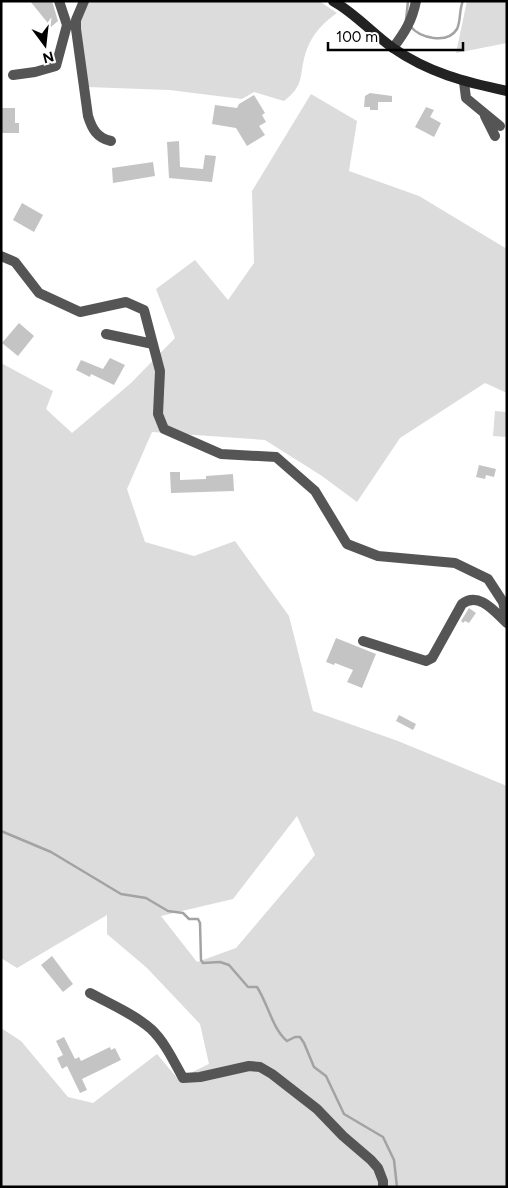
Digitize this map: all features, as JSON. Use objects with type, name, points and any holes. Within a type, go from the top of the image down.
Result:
[{"type":"main road","points":[[333,1],[393,48],[417,63],[464,82],[507,91]]},
{"type":"street","points":[[13,75],[35,72],[56,66],[67,25],[58,1]]},
{"type":"street","points":[[84,1],[76,20],[76,29],[88,116],[91,128],[101,139],[111,141]]},
{"type":"street","points":[[393,48],[413,17],[416,1]]},
{"type":"street","points":[[464,82],[466,98],[500,126]]},
{"type":"street","points":[[484,113],[495,136]]},
{"type":"street","points":[[1,256],[15,262],[39,293],[80,312],[126,302],[144,310],[160,371],[158,414],[164,429],[221,454],[276,457],[315,491],[347,544],[378,556],[455,564],[488,578],[503,602],[507,618]]},
{"type":"street","points":[[106,334],[153,344]]},
{"type":"street","points":[[363,641],[426,661],[432,658],[462,604],[465,602],[477,600],[486,604],[507,623]]},
{"type":"street","points":[[90,994],[114,1005],[150,1029],[162,1043],[184,1078],[200,1077],[248,1066],[260,1068],[272,1074],[317,1109],[343,1136],[371,1160],[378,1168],[383,1187]]},
{"type":"shaded area","points":[[88,1],[319,1],[337,13],[323,24],[312,38],[304,57],[299,83],[291,95],[284,101],[254,92],[242,99],[169,90],[87,87],[80,47],[81,16]]},
{"type":"shaded area","points":[[467,1],[507,1],[507,43],[456,53]]},
{"type":"shaded area","points":[[311,94],[357,121],[349,171],[419,196],[507,249],[507,393],[485,383],[400,438],[357,502],[322,476],[265,440],[152,432],[127,489],[145,542],[194,556],[235,541],[289,616],[313,711],[398,741],[507,786],[507,1187],[1,1187],[1,1028],[21,1041],[68,1097],[93,1103],[157,1054],[178,1079],[209,1064],[200,1024],[147,968],[107,934],[107,915],[17,968],[1,958],[1,363],[53,391],[46,409],[72,433],[131,383],[175,338],[156,289],[195,260],[228,300],[254,263],[252,191]],"holes":[[[297,816],[315,855],[236,948],[197,962],[161,916],[233,899]]]},
{"type":"shaded area","points":[[495,411],[507,412],[507,437],[493,436]]},
{"type":"building","points":[[30,1],[52,1],[58,21],[51,27]]},
{"type":"building","points":[[370,93],[392,96],[392,102],[378,102],[378,110],[370,110],[370,107],[364,107],[365,96]]},
{"type":"building","points":[[254,95],[265,113],[262,115],[266,122],[259,126],[265,135],[247,146],[236,128],[212,124],[215,105],[237,108],[239,104]]},
{"type":"building","points":[[426,107],[434,110],[430,117],[441,123],[434,137],[415,127]]},
{"type":"building","points":[[1,108],[15,108],[15,123],[19,123],[19,133],[1,133]]},
{"type":"building","points":[[179,141],[180,167],[203,169],[205,155],[216,156],[212,182],[169,178],[167,142]]},
{"type":"building","points":[[153,162],[155,176],[113,183],[112,168]]},
{"type":"building","points":[[22,203],[43,215],[34,232],[13,220]]},
{"type":"building","points":[[19,323],[34,336],[18,356],[2,343]]},
{"type":"building","points":[[110,358],[125,365],[114,385],[91,374],[90,377],[76,370],[81,360],[103,369]]},
{"type":"building","points":[[479,465],[496,469],[494,477],[486,475],[485,479],[476,477]]},
{"type":"building","points":[[170,472],[180,472],[180,480],[206,479],[206,476],[233,474],[234,491],[171,493]]},
{"type":"building","points":[[469,608],[476,613],[469,623],[465,621],[463,623],[461,621]]},
{"type":"building","points":[[336,638],[376,654],[362,688],[347,682],[353,670],[335,663],[334,665],[326,662]]},
{"type":"building","points":[[399,715],[416,724],[413,730],[396,721]]},
{"type":"building","points":[[52,956],[73,984],[63,992],[41,965]]},
{"type":"building","points":[[64,1037],[75,1059],[79,1057],[81,1061],[110,1047],[111,1050],[115,1048],[121,1060],[82,1079],[87,1090],[80,1093],[67,1066],[62,1069],[57,1058],[63,1055],[56,1041]]},
{"type":"waterway","points":[[406,20],[408,1]]},
{"type":"waterway","points":[[410,26],[420,34],[434,38],[447,37],[457,29],[463,1]]},
{"type":"waterway","points":[[1,831],[51,852],[121,894],[146,898],[168,911],[183,913],[189,919],[198,919],[200,923],[201,960],[203,963],[220,962],[229,965],[248,987],[257,987],[274,1024],[282,1036],[287,1041],[300,1037],[314,1067],[326,1076],[344,1114],[383,1137],[394,1160],[397,1187]]}]
